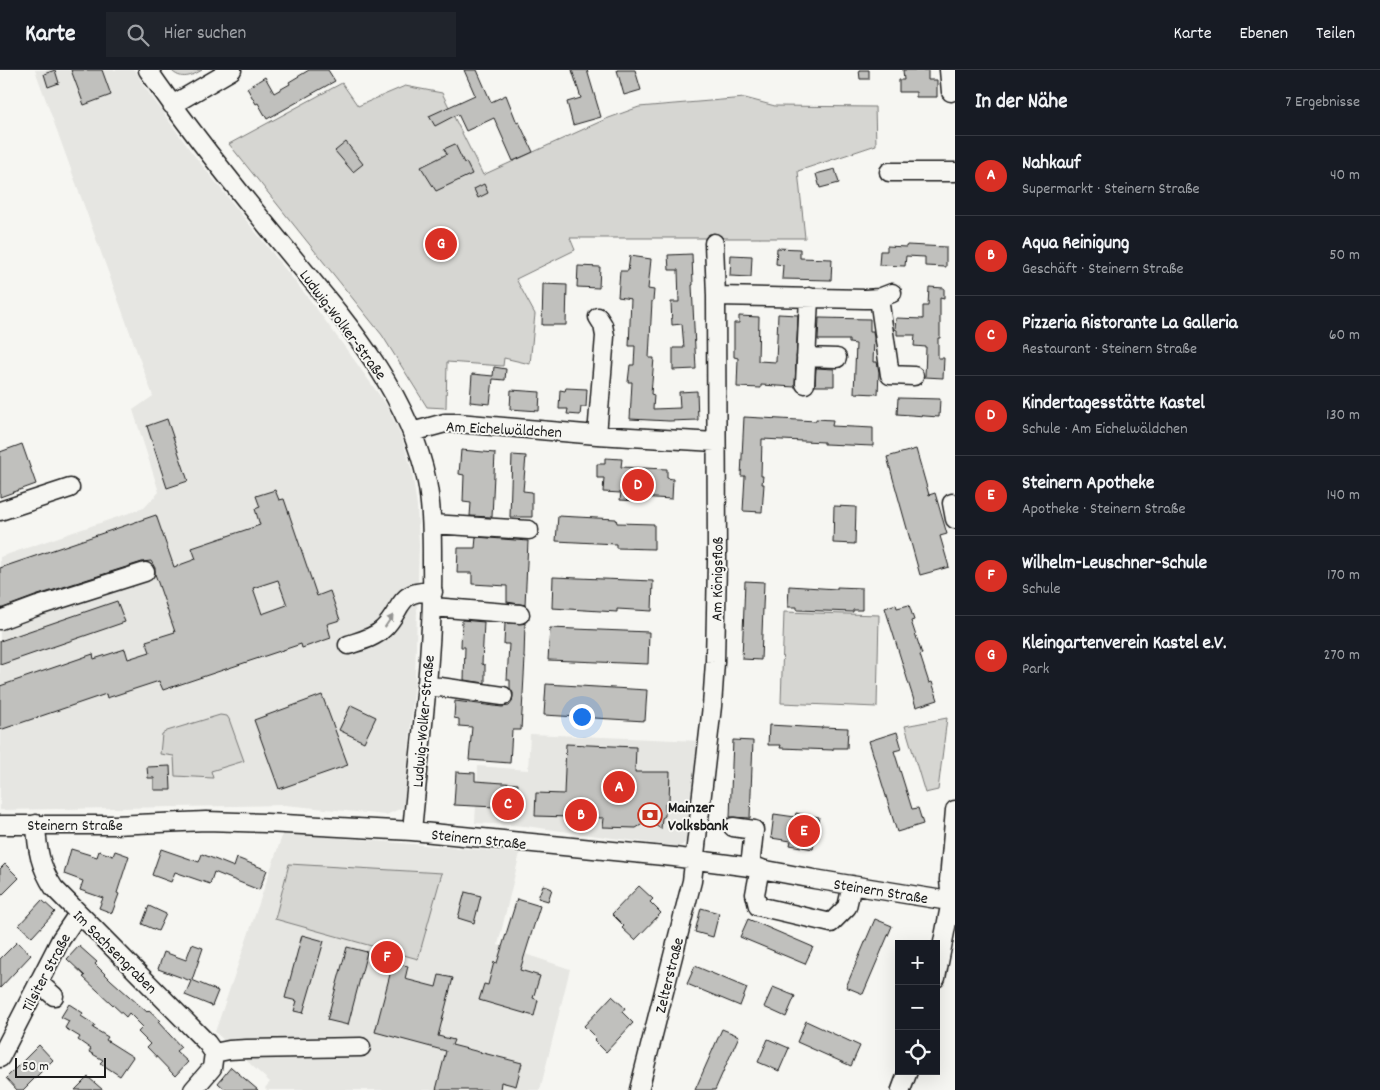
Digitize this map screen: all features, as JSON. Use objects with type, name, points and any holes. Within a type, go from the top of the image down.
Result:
[{"type":"street","name":"Ludwig-Wolker-Straße","points":[[148,70],[172,105],[370,355],[397,401],[412,432],[427,483],[432,524],[433,599],[412,831]]},
{"type":"street","points":[[172,105],[232,70]]},
{"type":"street","points":[[949,70],[951,92]]},
{"type":"street","points":[[889,172],[955,172]]},
{"type":"street","name":"Am Königsfloß","points":[[695,860],[715,662],[717,529],[714,243]]},
{"type":"street","points":[[716,296],[865,299],[886,295],[890,375],[914,376]]},
{"type":"street","points":[[805,384],[809,297]]},
{"type":"street","points":[[597,435],[605,336],[603,325],[598,317]]},
{"type":"street","points":[[806,357],[837,358]]},
{"type":"street","name":"Am Eichelwäldchen","points":[[412,432],[445,423],[458,423],[597,435],[715,442]]},
{"type":"street","points":[[0,511],[70,488]]},
{"type":"street","points":[[432,524],[529,530]]},
{"type":"street","points":[[0,620],[145,572]]},
{"type":"street","points":[[348,645],[364,640],[385,628],[398,606],[410,595],[420,591],[433,599],[520,614]]},
{"type":"street","points":[[426,685],[503,696]]},
{"type":"street","points":[[940,960],[954,898],[949,880],[955,810]]},
{"type":"street","name":"Steinern Straße","points":[[0,825],[114,825],[206,821],[412,831],[695,860],[755,868],[852,885],[954,898]]},
{"type":"street","name":"Im Sachsengraben","points":[[36,824],[37,848],[42,870],[54,888],[207,1042],[213,1060]]},
{"type":"street","points":[[733,827],[754,830],[755,894],[758,906],[831,922],[847,906],[852,885]]},
{"type":"street","name":"Zelterstraße","points":[[640,1090],[690,890],[695,860]]},
{"type":"street","name":"Tilsiter Straße","points":[[0,1058],[61,939],[78,914]]},
{"type":"street","points":[[39,983],[54,996]]},
{"type":"street","points":[[193,1090],[213,1060],[229,1050],[361,1047]]},
{"type":"street","points":[[902,1090],[907,1075]]},
{"type":"shaded area","points":[[35,70],[135,70],[144,86],[190,150],[310,300],[387,406],[402,438],[412,471],[417,507],[419,545],[415,678],[404,807],[386,815],[285,805],[0,810],[0,557],[144,508],[159,492],[133,410],[153,396]]},
{"type":"shaded area","points":[[171,70],[202,70],[190,76],[183,76]]},
{"type":"shaded area","points":[[342,83],[358,106],[405,86],[442,93],[483,175],[606,119],[639,107],[745,98],[775,106],[875,107],[876,145],[798,171],[805,238],[570,238],[575,250],[516,279],[535,314],[530,364],[504,358],[503,366],[447,362],[446,408],[427,407],[382,335],[229,144]]},
{"type":"shaded area","points":[[784,612],[879,615],[877,707],[781,703]]},
{"type":"shaded area","points":[[220,715],[227,716],[229,719],[244,761],[211,771],[213,778],[175,776],[174,756],[160,754],[162,734]]},
{"type":"shaded area","points":[[947,718],[938,790],[925,793],[905,726]]},
{"type":"shaded area","points":[[530,734],[700,741],[689,833],[686,842],[679,847],[525,826],[475,823],[478,766],[528,770]]},
{"type":"shaded area","points":[[283,833],[520,853],[498,945],[570,969],[540,1090],[267,1090],[265,1088],[270,1082],[215,1032]]},
{"type":"shaded area","points":[[289,864],[442,873],[418,959],[275,919]]},
{"type":"building","points":[[55,70],[59,83],[48,87],[44,74]]},
{"type":"building","points":[[71,70],[102,70],[111,95],[84,105]]},
{"type":"building","points":[[309,70],[328,70],[335,81],[267,119],[247,88],[265,77],[274,93]]},
{"type":"building","points":[[464,70],[477,70],[491,102],[506,95],[517,123],[519,122],[533,152],[513,161],[494,118],[466,131],[458,114],[435,126],[429,116],[475,95]]},
{"type":"building","points":[[572,70],[587,70],[601,117],[573,125],[567,102],[581,98]]},
{"type":"building","points":[[617,70],[635,70],[641,90],[624,95]]},
{"type":"building","points":[[859,70],[869,70],[869,79],[860,79]]},
{"type":"building","points":[[903,70],[928,70],[928,80],[937,80],[937,97],[916,97],[916,92],[899,92],[899,80],[904,80]]},
{"type":"building","points":[[346,142],[363,164],[353,172],[335,151]]},
{"type":"building","points":[[455,144],[464,163],[466,162],[472,174],[436,191],[421,167],[447,154],[444,149]]},
{"type":"building","points":[[835,169],[839,183],[820,188],[816,174]]},
{"type":"building","points":[[484,184],[488,193],[478,198],[474,189]]},
{"type":"building","points":[[907,245],[946,247],[946,267],[925,266],[925,257],[906,256],[905,266],[879,265],[880,251],[887,251],[887,246],[906,247]]},
{"type":"building","points":[[777,248],[800,249],[800,258],[832,259],[831,280],[782,279],[783,265],[776,264]]},
{"type":"building","points":[[692,254],[696,369],[673,370],[673,348],[684,348],[682,324],[672,325],[671,302],[679,302],[678,270],[669,270],[668,255]]},
{"type":"building","points":[[731,255],[752,256],[751,277],[730,276]]},
{"type":"building","points":[[630,256],[651,259],[648,289],[654,290],[649,358],[654,358],[651,394],[654,395],[653,409],[680,408],[679,392],[697,391],[698,420],[630,419],[632,382],[628,382],[630,365],[634,365],[635,346],[629,346],[631,299],[618,297],[620,271],[628,271]]},
{"type":"building","points":[[578,266],[600,267],[599,288],[577,287]]},
{"type":"building","points":[[543,284],[567,285],[566,325],[542,325]]},
{"type":"building","points":[[929,287],[944,288],[944,299],[940,298],[940,338],[938,338],[938,358],[944,358],[943,378],[925,377],[926,347],[914,346],[915,335],[897,335],[897,330],[895,329],[896,318],[923,319],[923,306],[928,306]]},
{"type":"building","points":[[778,314],[798,315],[795,387],[761,385],[761,388],[737,387],[738,358],[734,357],[734,323],[739,323],[739,316],[759,317],[758,361],[776,362]]},
{"type":"building","points":[[819,318],[870,319],[870,331],[873,331],[874,338],[873,362],[877,362],[879,372],[878,394],[854,393],[856,344],[849,343],[849,340],[818,340]]},
{"type":"building","points":[[494,367],[506,369],[505,380],[493,379],[490,404],[470,402],[472,374],[493,376]]},
{"type":"building","points":[[816,368],[834,369],[834,386],[815,386]]},
{"type":"building","points":[[566,388],[587,389],[586,407],[581,407],[580,415],[567,414],[568,409],[559,409],[560,390],[565,391]]},
{"type":"building","points":[[511,390],[540,392],[539,411],[510,409]]},
{"type":"building","points":[[898,398],[940,399],[939,417],[897,414]]},
{"type":"building","points":[[744,417],[816,421],[816,419],[833,420],[832,426],[873,428],[873,446],[762,439],[761,476],[763,476],[762,484],[764,484],[762,512],[743,511],[745,476],[741,476]]},
{"type":"building","points":[[167,419],[188,481],[167,488],[147,426]]},
{"type":"building","points":[[22,444],[36,484],[0,497],[0,452]]},
{"type":"building","points":[[916,449],[929,495],[935,493],[947,534],[940,536],[949,567],[920,575],[887,457]]},
{"type":"building","points":[[461,450],[495,453],[492,517],[470,516],[471,503],[463,502],[464,475],[459,474]]},
{"type":"building","points":[[512,455],[526,456],[523,491],[532,492],[532,517],[510,517]]},
{"type":"building","points":[[605,458],[622,459],[621,467],[667,469],[667,478],[673,479],[672,499],[638,497],[638,501],[620,500],[621,493],[603,492],[604,478],[597,478],[597,464],[605,464]]},
{"type":"building","points":[[275,490],[279,500],[284,499],[317,596],[330,591],[340,620],[327,624],[331,638],[302,648],[301,644],[163,690],[159,681],[107,698],[106,694],[0,730],[0,686],[93,654],[94,659],[125,649],[128,659],[150,652],[146,641],[175,632],[155,574],[155,568],[151,561],[142,562],[35,596],[0,609],[0,568],[156,515],[174,567],[196,559],[192,548],[260,525],[255,509],[260,507],[256,496]],"holes":[[[278,580],[287,605],[262,614],[253,588]]]},
{"type":"building","points":[[834,506],[856,507],[855,544],[833,543]]},
{"type":"building","points":[[558,516],[616,519],[617,523],[654,524],[654,549],[616,548],[616,544],[556,541]]},
{"type":"building","points":[[476,537],[528,541],[525,605],[507,602],[507,586],[472,584],[472,573],[457,573],[458,548],[475,548]]},
{"type":"building","points":[[553,577],[653,581],[652,611],[617,609],[617,612],[552,608]]},
{"type":"building","points":[[745,581],[764,582],[761,660],[742,659]]},
{"type":"building","points":[[789,586],[837,589],[837,587],[862,588],[862,610],[853,610],[853,612],[797,610],[797,607],[788,607]]},
{"type":"building","points":[[117,601],[125,622],[0,665],[0,641]]},
{"type":"building","points":[[896,604],[897,608],[909,605],[914,620],[911,621],[922,654],[920,655],[929,683],[932,682],[938,700],[916,707],[885,608]]},
{"type":"building","points":[[462,620],[484,622],[482,664],[485,665],[485,683],[464,680],[465,647],[461,647]]},
{"type":"building","points":[[505,623],[525,623],[521,730],[512,730],[510,763],[469,760],[472,727],[459,726],[459,719],[454,718],[455,701],[502,707],[509,706],[512,702],[513,693],[510,688],[510,680],[507,680],[509,644],[504,644]]},
{"type":"building","points":[[550,628],[649,632],[648,664],[548,660]]},
{"type":"building","points":[[546,684],[647,690],[645,721],[544,715]]},
{"type":"building","points":[[322,695],[348,765],[279,789],[254,720]]},
{"type":"building","points":[[351,705],[376,717],[364,742],[339,730]]},
{"type":"building","points":[[769,725],[848,728],[847,748],[833,748],[833,750],[780,748],[781,745],[768,745]]},
{"type":"building","points":[[897,732],[902,749],[894,751],[912,809],[918,808],[923,824],[897,832],[869,741]]},
{"type":"building","points":[[733,740],[753,741],[750,818],[730,817]]},
{"type":"building","points":[[566,744],[636,747],[635,772],[670,772],[669,801],[665,804],[665,816],[662,818],[661,829],[652,823],[648,825],[646,822],[636,828],[603,827],[604,818],[535,816],[536,793],[564,794]]},
{"type":"building","points":[[170,766],[171,790],[154,790],[154,778],[148,778],[147,767]]},
{"type":"building","points":[[456,772],[475,773],[475,781],[518,784],[516,808],[454,805]]},
{"type":"building","points":[[796,813],[819,817],[813,849],[790,845],[791,841],[771,838],[774,814],[795,817]]},
{"type":"building","points":[[71,849],[97,857],[99,851],[113,856],[115,851],[129,856],[112,913],[99,908],[103,898],[80,890],[83,881],[64,874]]},
{"type":"building","points":[[161,849],[199,862],[202,854],[234,867],[237,858],[267,870],[259,890],[214,872],[210,884],[175,872],[171,882],[152,875]]},
{"type":"building","points":[[5,864],[19,878],[0,897],[0,869]]},
{"type":"building","points":[[543,885],[552,889],[548,901],[538,898]]},
{"type":"building","points":[[639,886],[653,899],[650,902],[661,913],[635,940],[622,928],[624,926],[612,914]]},
{"type":"building","points":[[465,892],[481,896],[474,923],[458,918]]},
{"type":"building","points":[[517,899],[540,906],[520,970],[540,976],[533,998],[538,1000],[534,1016],[479,1000],[484,984],[488,985],[494,962],[497,963]]},
{"type":"building","points":[[42,900],[55,912],[32,937],[19,925]]},
{"type":"building","points":[[149,906],[166,914],[158,931],[142,924]]},
{"type":"building","points":[[701,908],[719,913],[713,937],[695,932]]},
{"type":"building","points":[[748,919],[813,947],[805,964],[740,937]]},
{"type":"building","points":[[875,919],[892,926],[863,994],[846,987]]},
{"type":"building","points":[[302,935],[324,941],[303,1013],[294,1011],[297,1001],[285,998]]},
{"type":"building","points":[[17,942],[31,955],[0,988],[0,959]]},
{"type":"building","points":[[192,944],[203,948],[192,980],[218,991],[212,1006],[185,995],[191,981],[158,969],[164,952],[186,960]]},
{"type":"building","points":[[79,946],[97,962],[95,964],[111,980],[147,1012],[149,1010],[160,1020],[158,1022],[181,1047],[176,1051],[188,1062],[175,1076],[147,1047],[150,1044],[138,1032],[143,1027],[129,1013],[126,1017],[83,977],[85,976],[67,959]]},
{"type":"building","points":[[347,947],[367,952],[348,1025],[327,1020]]},
{"type":"building","points":[[393,963],[408,966],[405,979],[436,987],[439,975],[453,978],[438,1036],[454,1040],[452,1045],[522,1063],[516,1086],[501,1082],[500,1090],[436,1090],[446,1051],[375,1032]]},
{"type":"building","points":[[695,966],[747,988],[740,1006],[687,984]]},
{"type":"building","points":[[773,987],[795,996],[786,1017],[764,1007]]},
{"type":"building","points":[[612,996],[625,1008],[622,1012],[633,1023],[606,1052],[584,1026]]},
{"type":"building","points":[[69,1004],[83,1013],[81,1016],[95,1025],[93,1028],[108,1037],[106,1040],[133,1057],[120,1076],[100,1063],[103,1060],[89,1052],[91,1049],[78,1040],[80,1037],[65,1028],[69,1021],[61,1017]]},
{"type":"building","points":[[806,1021],[860,1046],[851,1066],[797,1042]]},
{"type":"building","points":[[722,1029],[739,1036],[715,1090],[695,1090]]},
{"type":"building","points":[[768,1039],[789,1048],[779,1071],[758,1062]]},
{"type":"building","points":[[39,1045],[53,1060],[23,1090],[17,1090],[6,1078]]},
{"type":"building","points":[[231,1067],[258,1090],[226,1090],[218,1083]]},
{"type":"building","points":[[88,1077],[103,1090],[75,1090]]},
{"type":"place","name":"Kleingartenverein Kastel e.V.","points":[[441,244]]},
{"type":"place","name":"Kindertagesstätte Kastel","points":[[638,485]]},
{"type":"place","name":"Nahkauf","points":[[619,787]]},
{"type":"place","name":"Pizzeria Ristorante La Galleria","points":[[508,804]]},
{"type":"place","name":"Aqua Reinigung","points":[[581,815]]},
{"type":"place","name":"Mainzer Volksbank","points":[[650,815]]},
{"type":"place","name":"Steinern Apotheke","points":[[804,831]]},
{"type":"place","name":"Wilhelm-Leuschner-Schule","points":[[387,957]]}]
